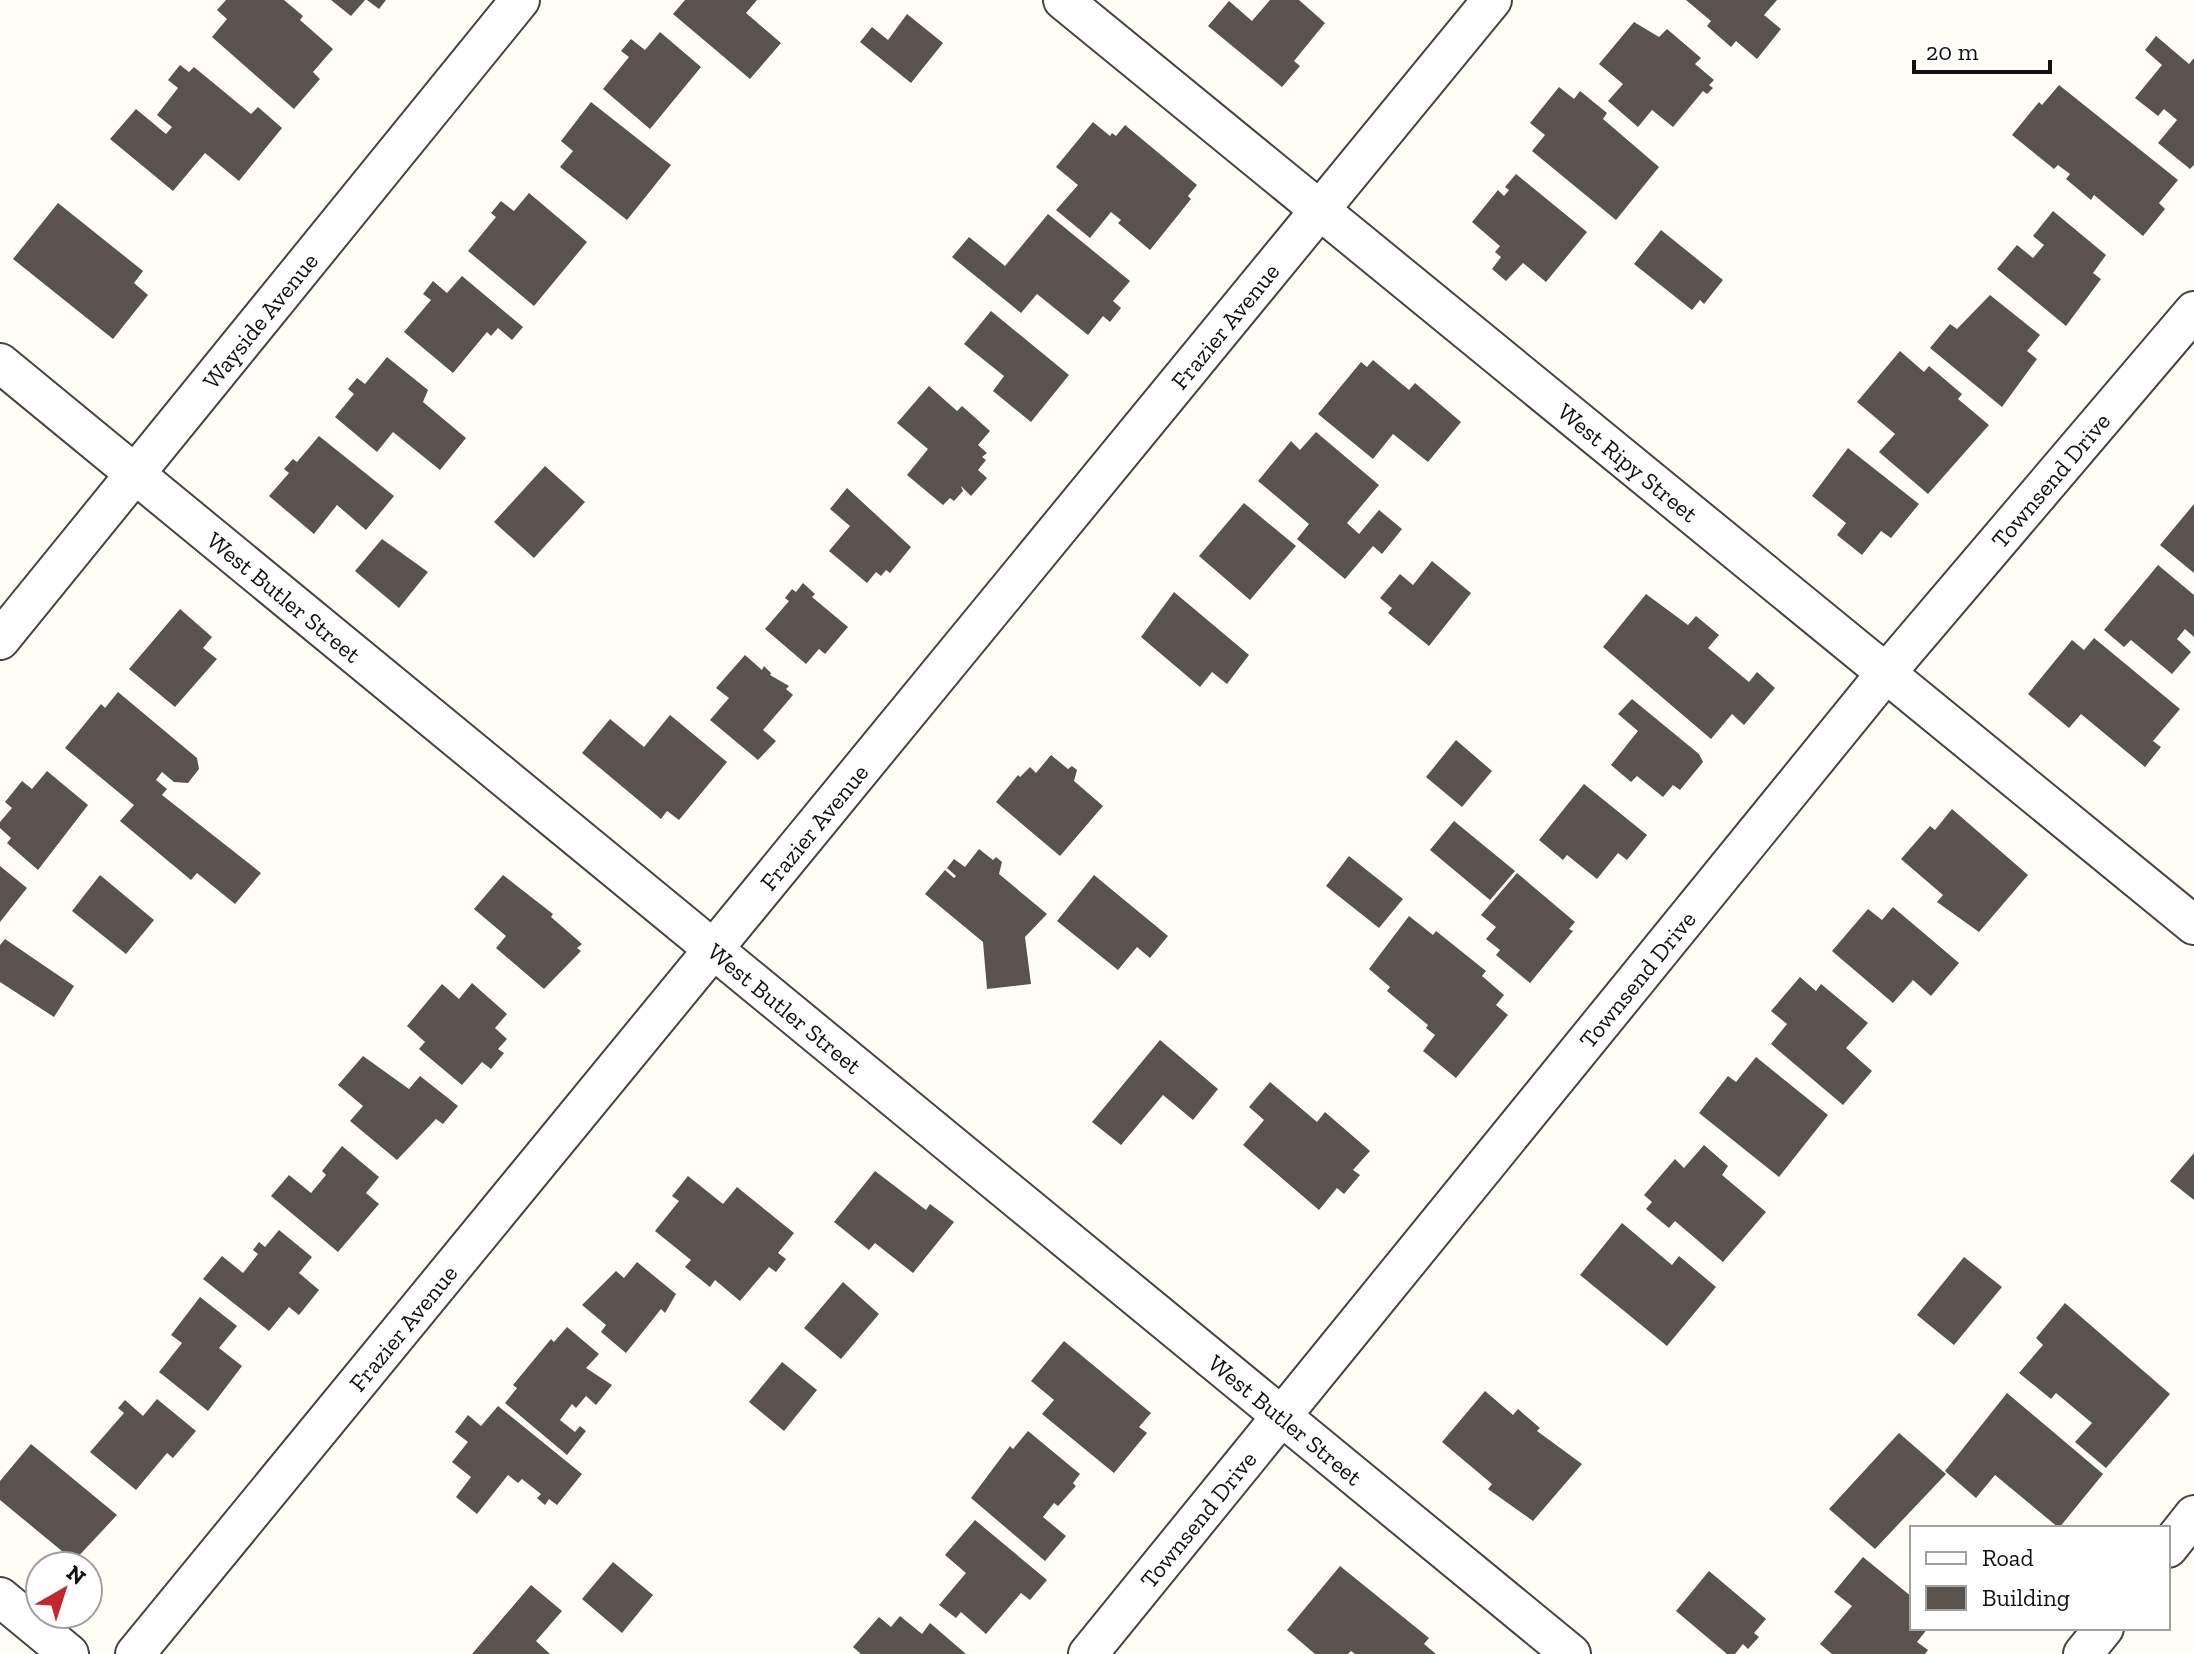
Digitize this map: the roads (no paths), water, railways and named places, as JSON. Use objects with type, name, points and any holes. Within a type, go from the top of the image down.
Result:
[{"type":"street","name":"Wayside Avenue","points":[[0,640],[520,0]]},
{"type":"street","name":"West Ripy Street","points":[[1063,0],[2194,925]]},
{"type":"street","name":"Frazier Avenue","points":[[135,1654],[1492,0]]},
{"type":"street","name":"Townsend Drive","points":[[1088,1654],[1886,673],[2194,311]]},
{"type":"street","name":"West Butler Street","points":[[0,363],[1571,1654]]},
{"type":"street","points":[[2170,1545],[2194,1515]]},
{"type":"street","points":[[0,1597],[69,1654]]},
{"type":"street","points":[[2083,1654],[2102,1630]]}]
